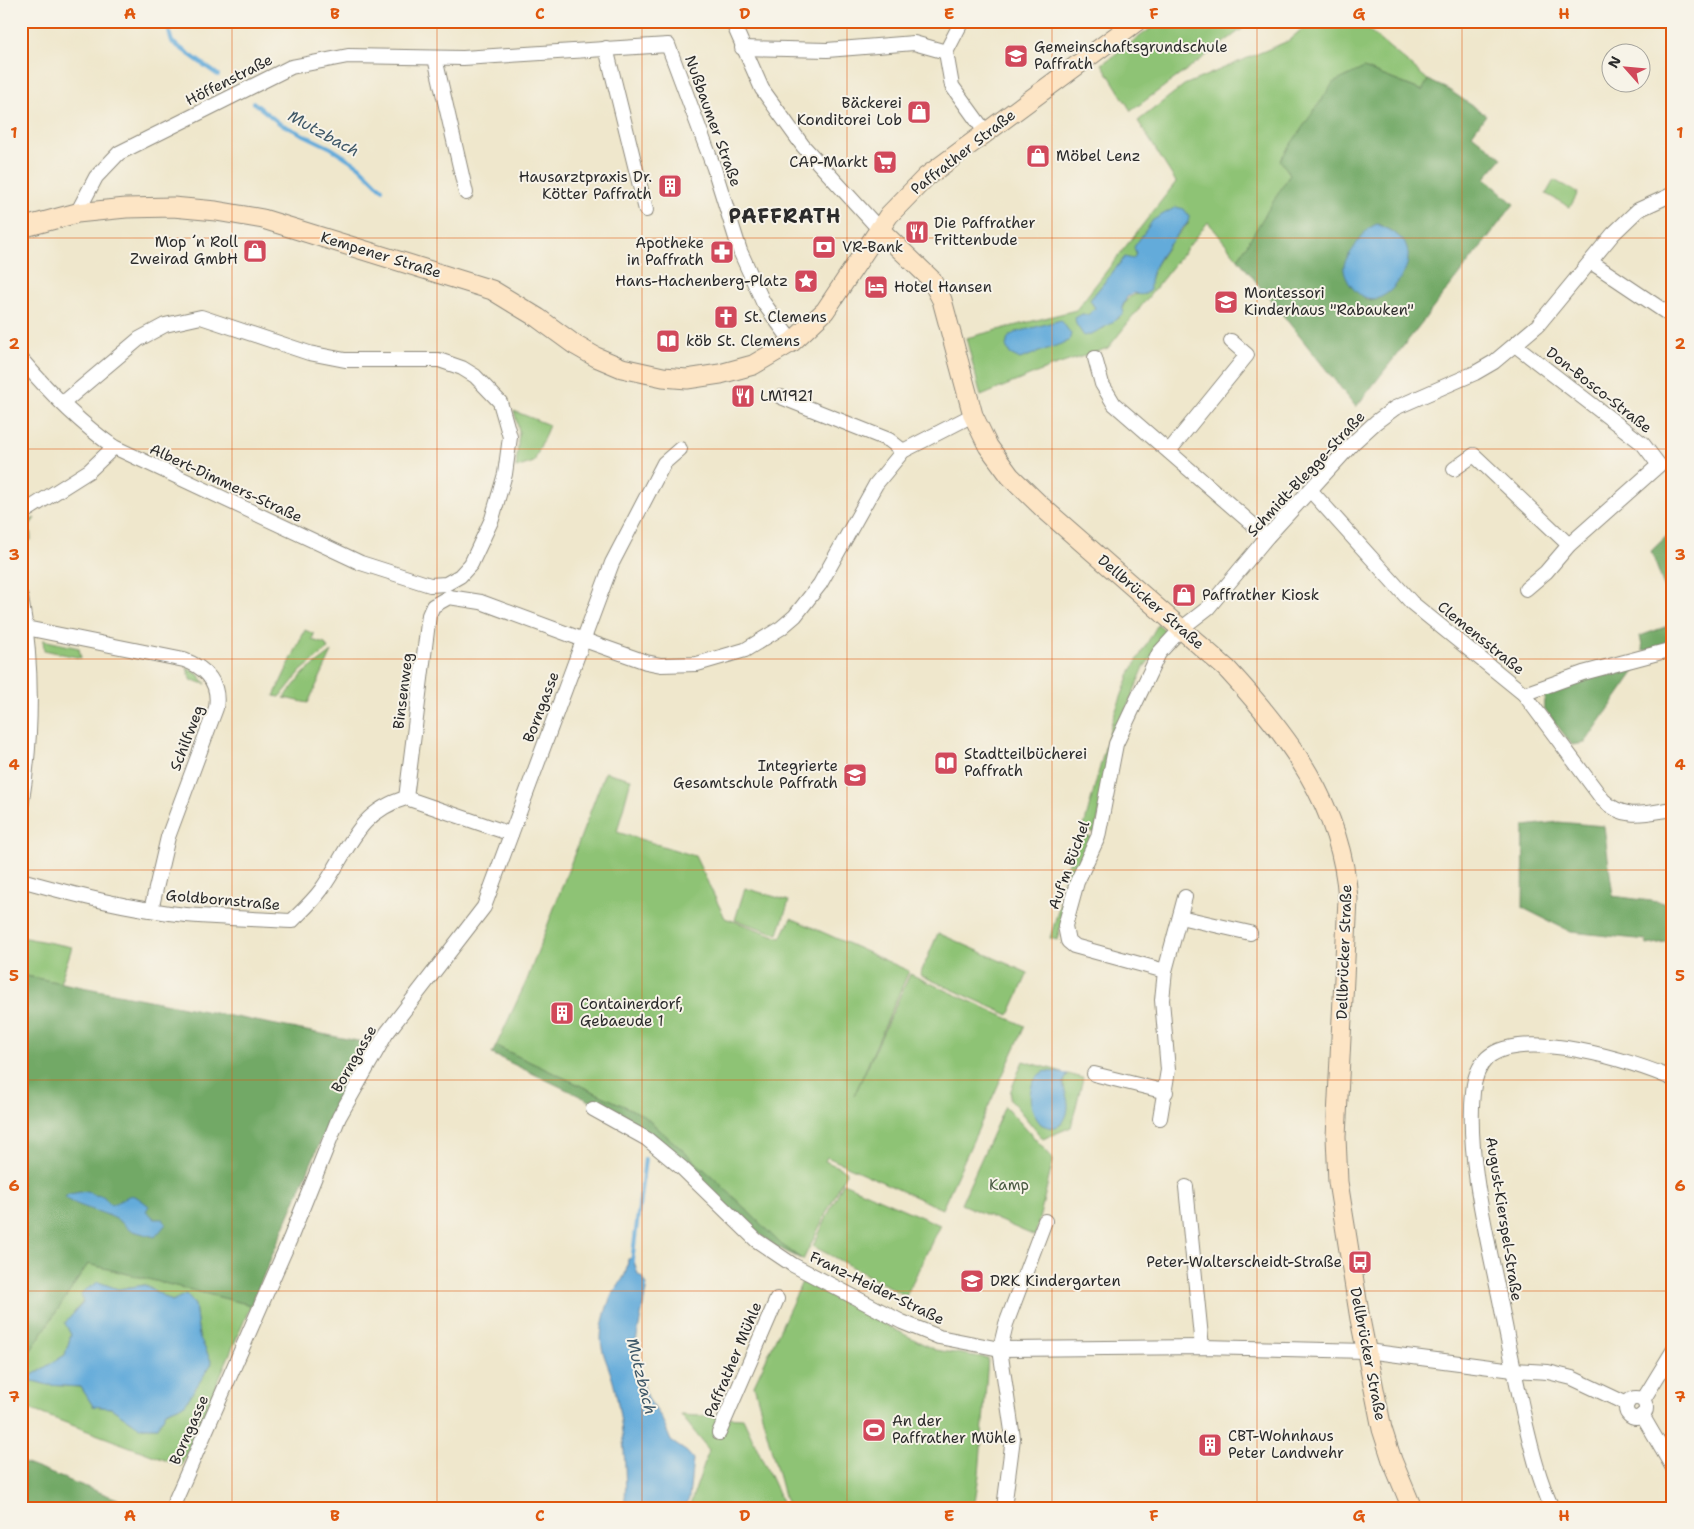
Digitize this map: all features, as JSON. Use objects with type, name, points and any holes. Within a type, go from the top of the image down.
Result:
[{"type":"main road","name":"Paffrather Straße","points":[[720,374],[753,365],[792,342],[825,311],[879,229],[900,202],[926,177],[1137,21]]},
{"type":"main road","name":"Kempener Straße","points":[[21,228],[77,213],[126,208],[173,207],[216,211],[263,219],[472,282],[492,290],[538,318],[596,358],[622,368],[663,378],[687,379],[720,374]]},
{"type":"main road","name":"Dellbrücker Straße","points":[[879,229],[931,279],[942,300],[973,414],[988,446],[1010,476],[1042,507],[1182,628],[1233,676],[1291,746],[1329,812],[1339,842],[1346,874],[1348,899],[1336,1137],[1338,1182],[1382,1429],[1395,1469],[1412,1508]]},
{"type":"street","points":[[732,21],[742,48],[762,89],[787,124],[858,208],[879,229]]},
{"type":"street","points":[[962,21],[946,52],[952,86],[986,133]]},
{"type":"street","points":[[742,48],[827,50],[914,43],[946,52]]},
{"type":"street","name":"Höffenstraße","points":[[77,213],[96,177],[120,153],[291,66],[348,56],[435,58],[668,45]]},
{"type":"street","name":"Nußbaumer Straße","points":[[668,45],[714,168],[740,251],[764,302],[792,342]]},
{"type":"street","points":[[606,48],[646,210]]},
{"type":"street","points":[[435,58],[466,194]]},
{"type":"street","name":"Schmidt-Blegge-Straße","points":[[1182,628],[1208,608],[1267,537],[1311,491],[1353,442],[1395,408],[1475,373],[1494,362],[1538,325],[1613,234],[1638,210],[1673,194]]},
{"type":"street","points":[[1591,262],[1673,317]]},
{"type":"street","name":"Binsenweg","points":[[63,404],[139,339],[165,325],[201,317],[309,353],[354,362],[392,359],[439,360],[462,368],[475,376],[500,402],[510,437],[505,474],[492,519],[471,564],[429,615],[406,798]]},
{"type":"street","points":[[1169,450],[1247,356],[1231,341]]},
{"type":"street","name":"Don-Bosco-Straße","points":[[1514,345],[1643,444],[1659,465],[1569,545],[1546,572],[1526,589]]},
{"type":"street","points":[[1095,358],[1102,384],[1114,404],[1267,537]]},
{"type":"street","name":"Albert-Dimmers-Straße","points":[[21,359],[46,388],[87,428],[114,447],[361,563],[448,590],[584,640]]},
{"type":"street","points":[[781,397],[889,440],[903,450]]},
{"type":"street","points":[[584,640],[646,662],[661,664],[697,664],[732,655],[755,645],[796,616],[820,584],[876,484],[903,450],[973,414]]},
{"type":"street","points":[[21,514],[89,471],[114,447]]},
{"type":"street","name":"Borngasse","points":[[172,1508],[263,1302],[339,1117],[386,1034],[484,906],[612,563],[664,463],[680,449]]},
{"type":"street","points":[[1454,469],[1474,455],[1569,545]]},
{"type":"street","name":"Clemensstraße","points":[[1311,491],[1412,603],[1524,694],[1603,800],[1612,809],[1623,814],[1673,808]]},
{"type":"street","points":[[21,597],[26,628],[27,753],[21,807]]},
{"type":"street","name":"Schilfweg","points":[[26,628],[184,660],[204,670],[217,689],[216,708],[168,837],[151,910]]},
{"type":"street","name":"Auf'm Büchel","points":[[1165,972],[1074,946],[1068,941],[1065,926],[1077,882],[1098,838],[1116,744],[1150,667],[1159,653],[1182,628]]},
{"type":"street","points":[[1524,694],[1583,673],[1673,649]]},
{"type":"street","points":[[406,798],[511,834]]},
{"type":"street","name":"Goldbornstraße","points":[[21,880],[92,899],[151,910],[185,915],[292,922],[320,891],[368,818],[381,808],[406,798]]},
{"type":"street","points":[[1160,1118],[1166,1092],[1168,1070],[1162,1000],[1165,972],[1185,897]]},
{"type":"street","points":[[1180,917],[1250,933]]},
{"type":"street","name":"August-Kierspel-Straße","points":[[1552,1508],[1542,1487],[1531,1449],[1513,1370],[1476,1167],[1472,1112],[1473,1093],[1479,1068],[1487,1059],[1506,1048],[1536,1045],[1591,1054],[1643,1067],[1673,1079]]},
{"type":"street","points":[[1094,1074],[1166,1092]]},
{"type":"street","name":"Franz-Heider-Straße","points":[[593,1109],[647,1139],[682,1168],[756,1240],[792,1265],[902,1322],[939,1337],[1000,1349],[1202,1347],[1367,1351]]},
{"type":"street","points":[[1186,1187],[1202,1347]]},
{"type":"street","points":[[1004,1508],[1013,1438],[1000,1349],[1006,1324],[1045,1221]]},
{"type":"street","name":"Paffrather Mühle","points":[[719,1433],[777,1299]]},
{"type":"street","points":[[1367,1351],[1513,1370],[1548,1372],[1572,1378],[1627,1404]]},
{"type":"street","points":[[1643,1400],[1631,1399],[1627,1404],[1626,1410],[1630,1416],[1637,1418],[1642,1415],[1645,1410],[1643,1400],[1673,1351]]},
{"type":"street","points":[[1642,1415],[1673,1468]]},
{"type":"green space","points":[[1161,21],[1253,21],[1131,111],[1102,64]]},
{"type":"green space","points":[[1303,21],[1358,21],[1428,80],[1423,91],[1364,68],[1291,174],[1238,259],[1208,222],[1108,348],[1051,367],[981,396],[966,338],[1076,310],[1176,182],[1138,121],[1184,85],[1288,41],[1303,28]],"holes":[[[1189,223],[1170,243],[1155,266],[1145,294],[1130,297],[1123,307],[1119,318],[1111,321],[1103,329],[1082,314],[1088,315],[1095,308],[1090,300],[1125,257],[1133,260],[1136,254]]]},
{"type":"green space","points":[[1364,68],[1422,91],[1428,80],[1449,90],[1486,115],[1472,134],[1502,158],[1485,178],[1514,204],[1356,407],[1238,259],[1290,174],[1280,160],[1333,83]],"holes":[[[1378,224],[1396,234],[1408,262],[1394,287],[1375,300],[1365,299],[1365,232]]]},
{"type":"green space","points":[[1554,180],[1578,193],[1570,207],[1546,194]]},
{"type":"green space","points":[[514,411],[549,425],[534,462],[516,468],[519,431]]},
{"type":"green space","points":[[35,518],[30,525],[31,540],[21,541],[21,525]]},
{"type":"green space","points":[[1673,530],[1673,611],[1651,551]]},
{"type":"green space","points":[[1158,624],[1167,632],[1166,639],[1144,667],[1117,731],[1095,833],[1083,830],[1113,718],[1131,671]]},
{"type":"green space","points":[[1673,624],[1673,644],[1643,651],[1640,636]]},
{"type":"green space","points":[[305,630],[314,634],[312,640],[325,644],[328,649],[301,671],[280,697],[274,696]]},
{"type":"green space","points":[[43,640],[79,648],[81,658],[44,650]]},
{"type":"green space","points":[[332,652],[308,703],[284,698],[304,673]]},
{"type":"green space","points":[[1640,664],[1585,743],[1572,745],[1544,708],[1544,700],[1548,693],[1565,684]]},
{"type":"green space","points":[[187,668],[198,674],[206,684],[191,680]]},
{"type":"green space","points":[[605,772],[631,779],[617,832],[695,856],[725,918],[781,938],[791,918],[909,971],[854,1096],[910,974],[1025,1026],[942,1209],[827,1157],[825,1161],[847,1171],[803,1260],[782,1245],[717,1181],[643,1115],[496,1046],[527,980]]},
{"type":"green space","points":[[1558,822],[1604,826],[1613,896],[1673,904],[1671,941],[1647,945],[1646,940],[1571,932],[1523,908],[1524,826]]},
{"type":"green space","points":[[1081,835],[1093,838],[1071,889],[1057,940],[1050,938],[1063,894],[1065,872]]},
{"type":"green space","points":[[745,888],[789,901],[778,934],[735,920]]},
{"type":"green space","points":[[938,933],[1028,973],[1009,1015],[920,975]]},
{"type":"green space","points":[[21,937],[72,947],[60,983],[21,975]]},
{"type":"green space","points":[[21,975],[373,1044],[343,1088],[251,1305],[88,1264],[21,1365]]},
{"type":"green space","points":[[496,1046],[643,1115],[717,1181],[782,1245],[803,1260],[775,1246],[747,1225],[611,1111],[492,1054]]},
{"type":"green space","points":[[1023,1061],[1063,1072],[1045,1072],[1038,1076],[1032,1087],[1049,1128],[1060,1125],[1064,1119],[1066,1106],[1064,1086],[1068,1074],[1083,1078],[1071,1127],[1043,1139],[1010,1099],[1011,1090]]},
{"type":"green space","name":"Kamp","points":[[1005,1106],[1050,1155],[1053,1161],[1035,1236],[961,1204]]},
{"type":"green space","points":[[843,1183],[940,1225],[906,1296],[813,1246]]},
{"type":"green space","points":[[88,1264],[251,1305],[181,1466],[21,1406],[21,1365]],"holes":[[[98,1282],[118,1289],[144,1285],[172,1301],[186,1295],[195,1305],[199,1336],[212,1363],[185,1404],[166,1412],[158,1427],[139,1427],[111,1408],[93,1406],[81,1387],[48,1385],[26,1379],[65,1355],[71,1335],[66,1323]]]},
{"type":"green space","name":"An der Paffrather Mühle","points":[[802,1282],[935,1350],[988,1358],[979,1475],[974,1508],[790,1508],[784,1496],[754,1385]]},
{"type":"green space","points":[[681,1415],[743,1418],[785,1508],[689,1508],[709,1450]]},
{"type":"green space","points":[[21,1462],[141,1508],[21,1508]]},
{"type":"water","points":[[1176,207],[1184,209],[1189,216],[1188,221],[1155,266],[1150,282],[1150,290],[1142,294],[1134,293],[1127,297],[1122,307],[1124,312],[1120,316],[1100,330],[1084,336],[1076,324],[1075,318],[1082,314],[1088,315],[1095,308],[1090,300],[1125,257],[1133,259],[1136,254],[1134,247],[1153,220]]},
{"type":"water","points":[[1377,224],[1394,233],[1403,241],[1408,251],[1408,261],[1406,269],[1394,287],[1388,293],[1375,299],[1362,296],[1355,291],[1345,274],[1344,265],[1348,256],[1364,234]]},
{"type":"water","points":[[1061,320],[1071,334],[1069,341],[1020,359],[1010,354],[1006,346],[1008,338],[1014,333]]},
{"type":"water","points":[[1045,1071],[1068,1074],[1063,1083],[1068,1103],[1067,1115],[1061,1124],[1053,1127],[1041,1124],[1031,1104],[1031,1088],[1038,1076]]},
{"type":"water","points":[[87,1191],[94,1195],[103,1196],[111,1205],[130,1196],[137,1197],[149,1206],[146,1211],[155,1219],[163,1219],[166,1224],[155,1237],[129,1230],[116,1219],[72,1202],[65,1197],[69,1194]]},
{"type":"water","points":[[633,1258],[638,1274],[647,1285],[636,1342],[635,1365],[649,1400],[661,1417],[671,1441],[687,1452],[693,1459],[689,1498],[686,1508],[624,1508],[626,1480],[621,1424],[615,1391],[603,1353],[601,1338],[609,1301],[624,1277],[628,1259]]},
{"type":"water","points":[[98,1282],[118,1289],[145,1285],[172,1301],[186,1294],[195,1305],[199,1336],[212,1363],[185,1404],[166,1412],[158,1427],[139,1427],[111,1408],[93,1406],[81,1387],[48,1385],[26,1379],[65,1355],[71,1335],[65,1323],[83,1303],[81,1293]]},
{"type":"waterway","name":"Mutzbach","points":[[166,21],[172,42],[218,75]]},
{"type":"waterway","name":"Mutzbach","points":[[253,102],[279,123],[331,148],[359,166],[382,189]]},
{"type":"waterway","name":"Mutzbach","points":[[632,1262],[645,1159]]},
{"type":"place","name":"Gemeinschaftsgrundschule Paffrath","points":[[1016,56]]},
{"type":"place","name":"Bäckerei Konditorei Lob","points":[[919,112]]},
{"type":"place","name":"Möbel Lenz","points":[[1038,156]]},
{"type":"place","name":"CAP-Markt","points":[[885,162]]},
{"type":"place","name":"Hausarztpraxis Dr. Kötter Paffrath","points":[[670,186]]},
{"type":"place","name":"Die Paffrather Frittenbude","points":[[917,232]]},
{"type":"place","name":"VR-Bank","points":[[824,247]]},
{"type":"place","name":"Mop ´n Roll Zweirad GmbH","points":[[255,251]]},
{"type":"place","name":"Apotheke in Paffrath","points":[[722,252]]},
{"type":"place","name":"Hans-Hachenberg-Platz","points":[[806,281]]},
{"type":"place","name":"Hotel Hansen","points":[[876,287]]},
{"type":"place","name":"Montessori Kinderhaus \"Rabauken\"","points":[[1226,302]]},
{"type":"place","name":"St. Clemens","points":[[726,317]]},
{"type":"place","name":"köb St. Clemens","points":[[668,341]]},
{"type":"place","name":"LM1921","points":[[743,396]]},
{"type":"place","name":"Paffrather Kiosk","points":[[1184,595]]},
{"type":"place","name":"Stadtteilbücherei Paffrath","points":[[946,763]]},
{"type":"place","name":"Integrierte Gesamtschule Paffrath","points":[[855,775]]},
{"type":"place","name":"Containerdorf, Gebaeude 1","points":[[562,1013]]},
{"type":"place","name":"Peter-Walterscheidt-Straße","points":[[1360,1262]]},
{"type":"place","name":"DRK Kindergarten","points":[[972,1281]]},
{"type":"place","name":"An der Paffrather Mühle","points":[[874,1430]]},
{"type":"place","name":"CBT-Wohnhaus Peter Landwehr","points":[[1210,1445]]},
{"type":"district","name":"PAFFRATH","points":[[785,216]]}]
